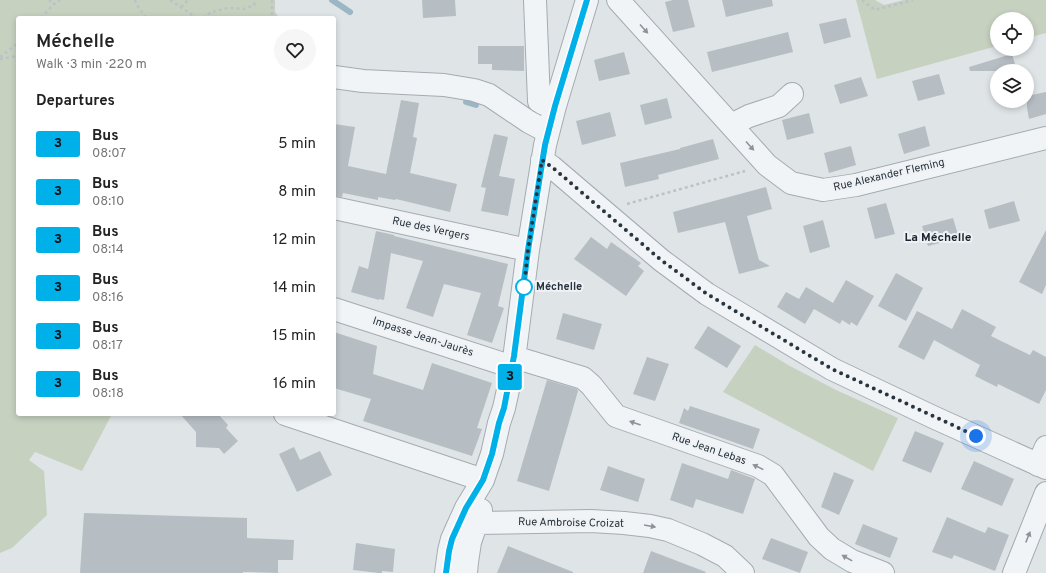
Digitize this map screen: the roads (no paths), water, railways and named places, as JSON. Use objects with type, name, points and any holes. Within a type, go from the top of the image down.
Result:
[{"type":"street","points":[[535,0],[539,101],[544,104],[555,106]]},
{"type":"street","points":[[466,573],[470,542],[471,516],[492,454],[504,408],[513,362],[542,160],[555,106],[587,0]]},
{"type":"street","name":"Rue Alexander Fleming","points":[[618,0],[767,165],[791,183],[823,190],[856,184],[1046,138]]},
{"type":"street","points":[[336,77],[444,85],[474,90],[489,95],[529,122],[548,132]]},
{"type":"street","points":[[731,125],[749,116],[779,106],[792,94]]},
{"type":"street","points":[[542,160],[661,260],[707,294],[832,369],[933,417],[1043,460]]},
{"type":"street","name":"Rue des Vergers","points":[[336,208],[528,250]]},
{"type":"street","name":"Impasse Jean-Jaurès","points":[[336,309],[513,362]]},
{"type":"street","name":"Rue Jean Lebas","points":[[513,362],[583,378],[591,385],[616,416],[758,466],[773,475],[820,537],[832,550],[852,561],[883,573]]},
{"type":"street","points":[[291,416],[483,480]]},
{"type":"street","points":[[1014,573],[1046,493]]},
{"type":"street","points":[[446,573],[450,545],[471,516]]},
{"type":"street","name":"Rue Ambroise Croizat","points":[[471,516],[590,521],[650,526],[668,530],[702,544],[725,556],[744,573]]},
{"type":"waterway","points":[[332,0],[350,12]]},
{"type":"waterway","points":[[466,102],[476,105]]},
{"type":"place","name":"Méchelle","points":[[524,287]]},
{"type":"district","name":"La Méchelle","points":[[938,238]]}]
